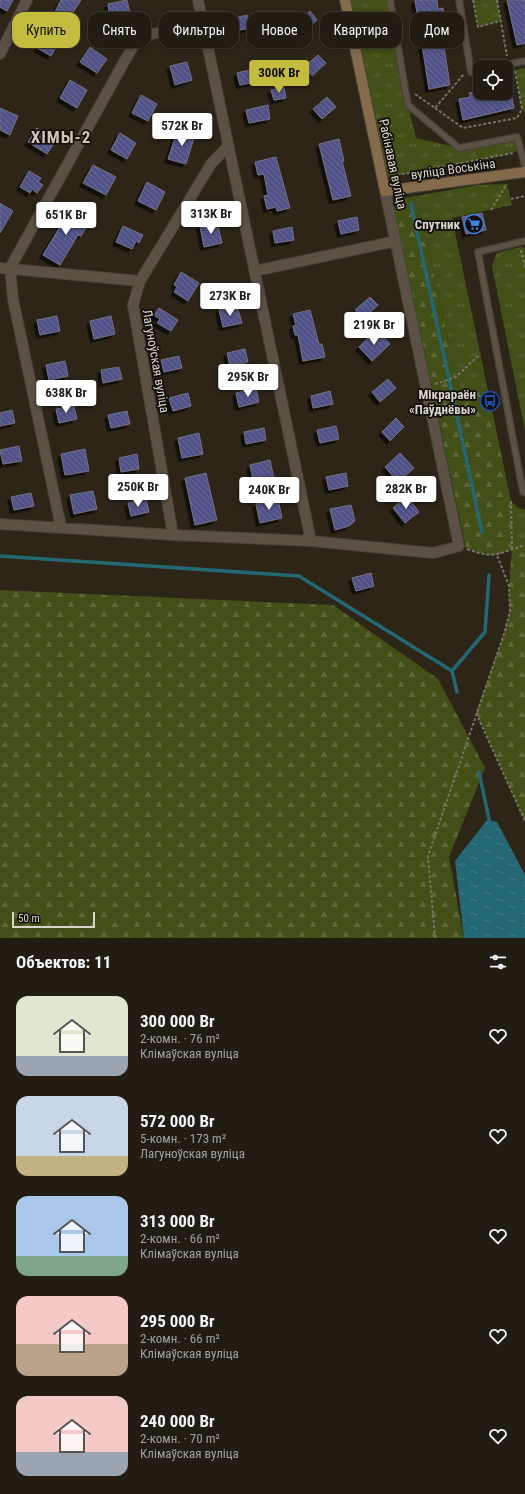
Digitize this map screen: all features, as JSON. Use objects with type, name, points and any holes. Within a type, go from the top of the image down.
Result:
[{"type":"street","points":[[0,54],[27,0]]},
{"type":"street","points":[[198,0],[200,12]]},
{"type":"street","name":"Рабінавая вуліца","points":[[345,0],[459,546]]},
{"type":"street","points":[[61,527],[13,298],[5,268],[134,45],[145,36],[159,32]]},
{"type":"street","points":[[208,48],[311,541]]},
{"type":"street","name":"Лагуноўская вуліца","points":[[173,535],[133,305],[140,281],[211,164],[228,146]]},
{"type":"street","name":"вуліца Воськіна","points":[[385,191],[525,172]]},
{"type":"street","points":[[255,271],[396,241]]},
{"type":"street","points":[[5,268],[140,281]]},
{"type":"street","points":[[0,524],[173,535],[311,541],[433,553],[459,546]]},
{"type":"lane","points":[[390,0],[408,105],[459,148],[516,137],[525,166]]},
{"type":"lane","points":[[458,0],[471,72],[473,72]]},
{"type":"lane","points":[[513,63],[525,61]]},
{"type":"lane","points":[[525,241],[478,252],[523,492],[525,493]]},
{"type":"path","points":[[473,0],[478,27],[501,21]]},
{"type":"path","points":[[497,0],[507,56]]},
{"type":"path","points":[[515,70],[522,109],[525,114]]},
{"type":"path","points":[[435,108],[465,72]]},
{"type":"path","points":[[412,92],[463,128],[517,118],[522,109]]},
{"type":"path","points":[[383,178],[504,155],[520,150]]},
{"type":"path","points":[[491,210],[507,184]]},
{"type":"path","points":[[511,199],[525,196]]},
{"type":"path","points":[[440,381],[456,377],[480,354]]},
{"type":"path","points":[[511,501],[512,548]]},
{"type":"path","points":[[459,546],[486,555],[497,555],[525,544]]},
{"type":"path","points":[[435,938],[428,856],[476,712],[504,634],[510,610],[509,586],[497,555]]},
{"type":"path","points":[[476,712],[525,821]]},
{"type":"green space","points":[[345,0],[390,0],[392,12],[348,12]]},
{"type":"green space","points":[[473,0],[497,0],[501,21],[478,27]]},
{"type":"green space","points":[[355,48],[398,48],[408,105],[416,138],[459,148],[517,137],[520,150],[504,155],[383,178]]},
{"type":"green space","points":[[525,68],[525,113],[522,109],[515,70]]},
{"type":"green space","points":[[507,184],[512,205],[452,218],[487,386],[462,394],[456,377],[417,196],[477,185]]},
{"type":"green space","points":[[417,196],[456,377],[462,394],[487,386],[511,501],[512,548],[525,545],[525,821],[476,712],[504,634],[510,611],[509,586],[512,549],[497,555],[486,555],[466,548],[394,209],[398,199]]},
{"type":"green space","points":[[520,247],[525,248],[525,431],[492,266],[497,253]]},
{"type":"green space","points":[[511,501],[518,508],[525,510],[525,545],[512,549]]},
{"type":"green space","points":[[0,590],[333,605],[438,679],[485,768],[449,857],[464,938],[0,938]]},
{"type":"water","points":[[487,820],[497,822],[525,875],[525,938],[464,938],[455,861]]},
{"type":"building","points":[[0,0],[13,0],[7,11],[0,7]]},
{"type":"building","points":[[61,0],[81,0],[73,12],[55,12]]},
{"type":"building","points":[[127,0],[130,12],[109,12],[108,4]]},
{"type":"building","points":[[415,0],[437,0],[438,9],[443,8],[444,12],[417,12]]},
{"type":"building","points":[[507,0],[525,0],[525,43],[517,45]]},
{"type":"building","points":[[312,14],[317,20],[312,24]]},
{"type":"building","points":[[247,15],[247,29],[239,30],[239,17]]},
{"type":"building","points":[[37,48],[55,48],[51,56]]},
{"type":"building","points":[[89,48],[107,59],[97,73],[80,62]]},
{"type":"building","points":[[423,48],[444,48],[450,85],[429,89]]},
{"type":"building","points":[[318,55],[326,63],[312,76],[304,67]]},
{"type":"building","points":[[187,62],[192,80],[175,85],[170,66]]},
{"type":"building","points":[[258,68],[261,81],[240,85],[237,73]]},
{"type":"building","points":[[70,80],[87,90],[77,108],[60,98]]},
{"type":"building","points":[[284,87],[286,98],[274,100],[271,90]]},
{"type":"building","points":[[473,92],[473,100],[512,100],[514,108],[463,120],[459,99],[470,97],[469,93]]},
{"type":"building","points":[[141,95],[157,104],[148,121],[132,113]]},
{"type":"building","points":[[327,97],[336,107],[322,119],[313,109]]},
{"type":"building","points":[[268,105],[270,119],[249,123],[246,110]]},
{"type":"building","points":[[0,108],[18,116],[10,135],[0,130]]},
{"type":"building","points":[[37,128],[56,140],[47,154],[28,142]]},
{"type":"building","points":[[178,129],[195,135],[186,164],[168,159]]},
{"type":"building","points":[[120,133],[136,143],[127,159],[111,150]]},
{"type":"building","points":[[339,139],[344,161],[342,161],[351,196],[333,200],[319,144]]},
{"type":"building","points":[[276,157],[290,208],[277,211],[276,207],[267,209],[264,196],[268,195],[264,174],[258,175],[255,162]]},
{"type":"building","points":[[93,165],[116,177],[106,195],[83,183]]},
{"type":"building","points":[[29,171],[41,178],[38,182],[43,185],[37,193],[32,189],[30,193],[20,187]]},
{"type":"building","points":[[147,182],[165,192],[156,210],[138,201]]},
{"type":"building","points":[[0,203],[13,211],[0,233]]},
{"type":"building","points":[[68,208],[90,221],[81,236],[78,235],[60,265],[43,255],[61,225],[59,224]]},
{"type":"building","name":"Спутник","points":[[482,213],[486,230],[466,234],[462,217]]},
{"type":"building","points":[[357,217],[359,230],[341,234],[338,221]]},
{"type":"building","points":[[217,222],[222,243],[204,247],[200,226]]},
{"type":"building","points":[[123,226],[143,235],[139,243],[136,241],[132,249],[116,242]]},
{"type":"building","points":[[292,227],[294,240],[275,243],[273,231]]},
{"type":"building","points":[[181,272],[199,283],[188,301],[174,292],[177,287],[174,285]]},
{"type":"building","points":[[370,297],[378,305],[363,319],[355,310]]},
{"type":"building","points":[[159,308],[178,320],[171,331],[157,323],[160,319],[154,315]]},
{"type":"building","points":[[229,308],[229,311],[238,309],[242,323],[223,327],[219,310]]},
{"type":"building","points":[[310,310],[319,344],[322,344],[325,357],[303,361],[298,335],[295,335],[293,326],[296,325],[293,314]]},
{"type":"building","points":[[57,316],[60,331],[40,335],[37,320]]},
{"type":"building","points":[[111,316],[115,334],[94,339],[90,321]]},
{"type":"building","points":[[373,333],[380,340],[384,337],[390,344],[372,361],[359,347]]},
{"type":"building","points":[[245,349],[248,362],[230,366],[227,353]]},
{"type":"building","points":[[179,356],[182,368],[164,372],[161,360]]},
{"type":"building","points":[[65,361],[68,376],[49,380],[46,365]]},
{"type":"building","points":[[119,367],[122,379],[103,383],[101,370]]},
{"type":"building","points":[[388,379],[396,388],[380,402],[372,392]]},
{"type":"building","points":[[256,388],[259,402],[239,407],[236,393]]},
{"type":"building","points":[[330,391],[333,404],[313,408],[311,396]]},
{"type":"building","points":[[188,393],[191,406],[173,411],[169,398]]},
{"type":"building","points":[[74,406],[77,419],[59,423],[56,409]]},
{"type":"building","points":[[12,410],[15,423],[0,426],[0,413]]},
{"type":"building","points":[[127,411],[130,424],[111,428],[108,415]]},
{"type":"building","points":[[396,418],[404,427],[390,441],[382,432]]},
{"type":"building","points":[[336,426],[339,439],[320,443],[317,430]]},
{"type":"building","points":[[264,428],[266,440],[246,444],[244,432]]},
{"type":"building","points":[[199,433],[203,454],[182,458],[178,438]]},
{"type":"building","points":[[19,446],[22,461],[3,464],[0,450]]},
{"type":"building","points":[[85,449],[89,471],[65,475],[61,454]]},
{"type":"building","points":[[400,453],[414,468],[398,482],[385,467]]},
{"type":"building","points":[[137,454],[139,469],[121,472],[119,458]]},
{"type":"building","points":[[270,460],[274,479],[254,484],[250,465]]},
{"type":"building","points":[[206,473],[217,520],[195,525],[185,478]]},
{"type":"building","points":[[346,473],[348,486],[329,490],[326,477]]},
{"type":"building","points":[[93,491],[97,509],[74,514],[70,495]]},
{"type":"building","points":[[31,493],[34,506],[14,510],[11,497]]},
{"type":"building","points":[[407,496],[419,512],[405,523],[393,508]]},
{"type":"building","points":[[146,499],[149,512],[131,516],[128,503]]},
{"type":"building","points":[[278,499],[282,518],[260,523],[256,504]]},
{"type":"building","points":[[351,505],[355,521],[349,526],[335,530],[330,509]]},
{"type":"building","points":[[371,573],[374,586],[356,591],[352,578]]},
{"type":"waterway","points":[[411,204],[482,532]]},
{"type":"waterway","points":[[0,556],[299,576],[452,671],[457,692]]},
{"type":"waterway","points":[[452,671],[485,632],[489,575]]},
{"type":"waterway","points":[[479,772],[490,824]]},
{"type":"place","name":"Спутник","points":[[474,224]]},
{"type":"place","name":"Мікрараён «Паўднёвы»","points":[[490,401]]},
{"type":"district","name":"ХІМЫ-2","points":[[61,137]]}]
